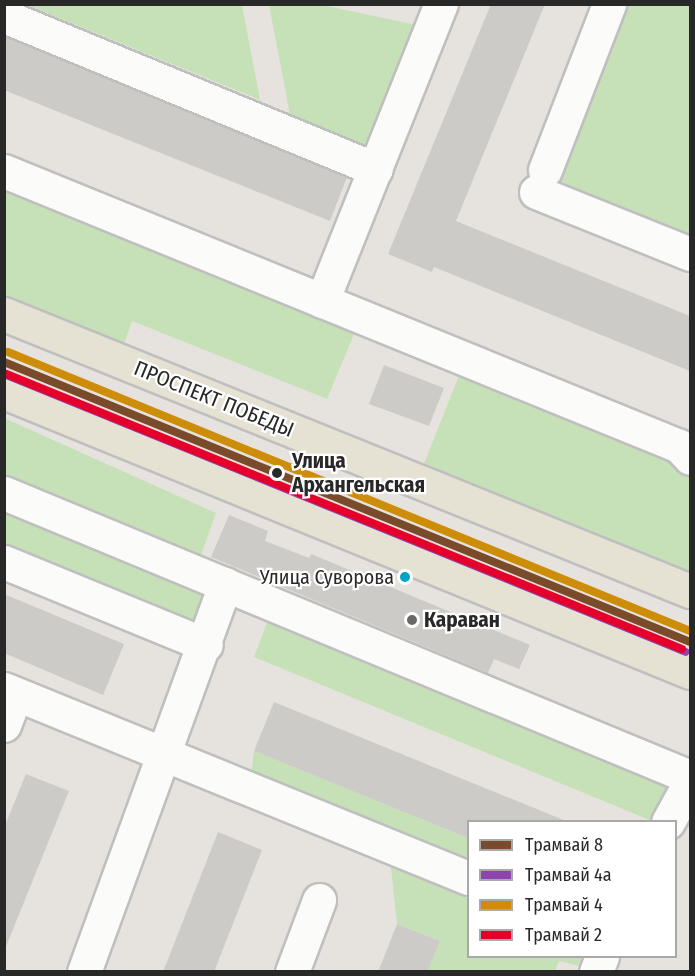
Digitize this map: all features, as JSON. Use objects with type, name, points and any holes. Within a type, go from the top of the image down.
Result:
[{"type":"main road","name":"ПРОСПЕКТ ПОБЕДЫ","points":[[4,315],[690,591]]},
{"type":"main road","points":[[4,392],[690,672]]},
{"type":"street","points":[[322,301],[441,4]]},
{"type":"street","points":[[609,4],[541,181],[690,254]]},
{"type":"street","points":[[4,16],[376,169]]},
{"type":"street","points":[[4,171],[687,451]]},
{"type":"street","points":[[4,493],[690,777]]},
{"type":"street","points":[[4,562],[206,645]]},
{"type":"street","points":[[84,972],[206,645],[225,584]]},
{"type":"street","points":[[4,725],[10,691],[166,751],[467,878]]},
{"type":"street","points":[[669,820],[690,782]]},
{"type":"street","points":[[292,972],[319,900]]},
{"type":"street","points":[[596,972],[602,958]]},
{"type":"green space","points":[[27,5],[242,5],[260,100]]},
{"type":"green space","points":[[269,5],[322,5],[417,25],[368,150],[291,120]]},
{"type":"green space","points":[[613,5],[690,5],[690,249],[542,189]]},
{"type":"green space","points":[[4,182],[357,327],[327,399],[132,321],[124,344],[5,296]]},
{"type":"green space","points":[[462,368],[673,454],[690,474],[690,576],[421,471]]},
{"type":"green space","points":[[4,418],[216,513],[201,555],[5,476]]},
{"type":"green space","points":[[4,504],[213,588],[200,633],[5,553]]},
{"type":"green space","points":[[271,612],[683,782],[653,820],[650,820],[254,657]]},
{"type":"green space","points":[[254,751],[467,838],[467,958],[596,958],[591,969],[559,961],[555,971],[427,971],[440,941],[397,924],[389,849],[249,792]]},
{"type":"building","points":[[491,4],[545,4],[456,221],[690,316],[690,371],[434,267],[432,272],[388,254]]},
{"type":"building","points":[[4,36],[347,177],[330,221],[4,90]]},
{"type":"building","points":[[384,365],[444,388],[429,426],[369,404]]},
{"type":"building","name":"Караван","points":[[229,515],[268,531],[265,541],[309,558],[311,554],[530,645],[519,669],[494,659],[488,673],[211,557]]},
{"type":"building","points":[[4,594],[124,644],[103,695],[4,653]]},
{"type":"building","points":[[274,702],[564,820],[467,820],[467,838],[254,751]]},
{"type":"building","points":[[26,774],[69,791],[5,949],[4,828]]},
{"type":"building","points":[[218,832],[262,850],[214,972],[163,972]]},
{"type":"building","points":[[397,924],[440,941],[427,972],[378,972]]},
{"type":"tram line","name":"4","points":[[8,352],[690,631]]},
{"type":"tram line","name":"8","points":[[4,362],[690,642]]},
{"type":"tram line","name":"2","points":[[4,373],[682,649]]},
{"type":"tram line","name":"4а","points":[[4,374],[686,652]]},
{"type":"place","name":"Улица Архангельская","points":[[277,473]]},
{"type":"place","name":"Улица Суворова","points":[[405,577]]},
{"type":"place","name":"Караван","points":[[412,620]]}]
